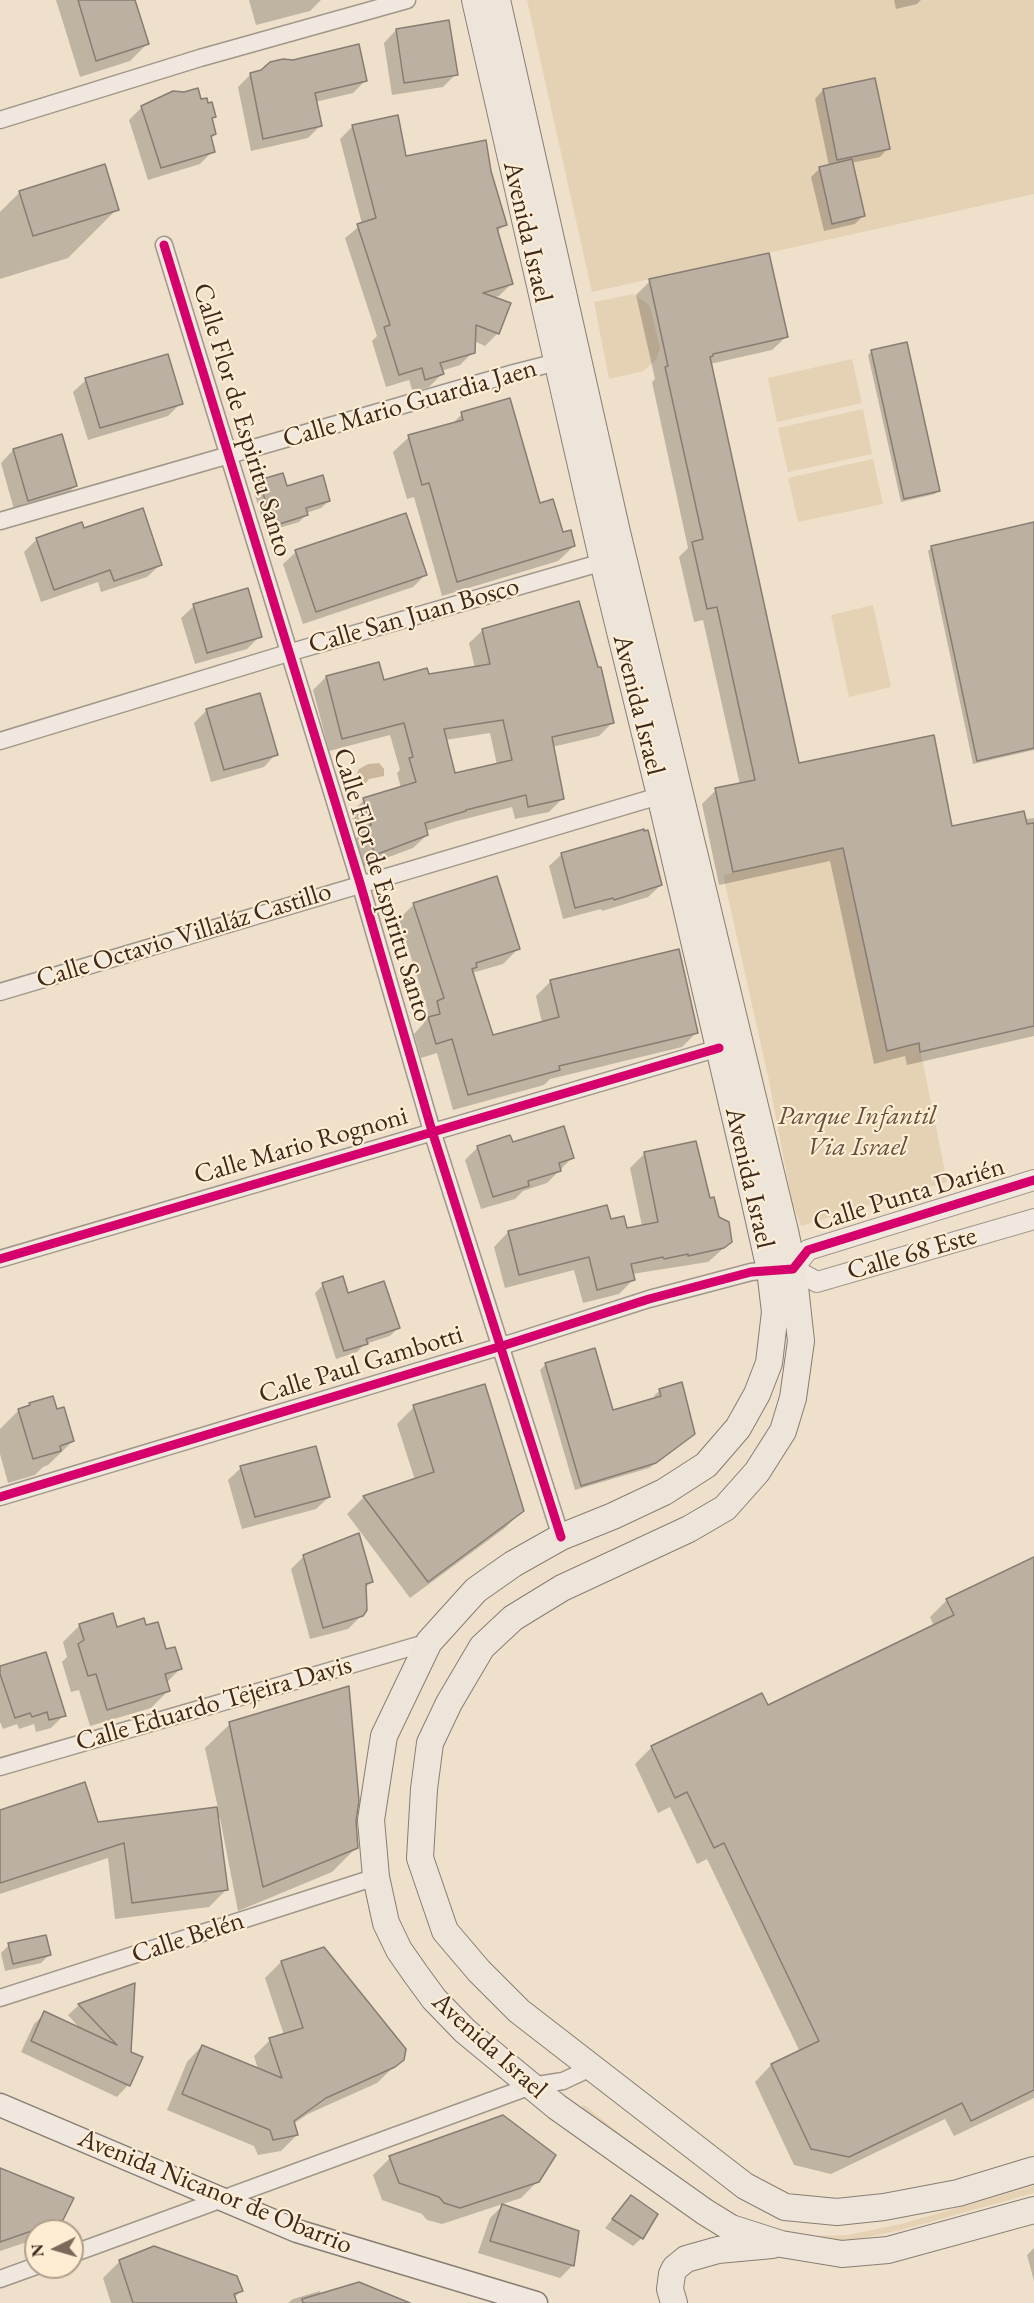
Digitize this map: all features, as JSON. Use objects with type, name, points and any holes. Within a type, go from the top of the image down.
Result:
[{"type":"main road","name":"Avenida Israel","points":[[475,0],[567,360],[782,1270],[769,1363],[757,1394],[738,1428],[706,1465],[664,1492],[561,1537],[513,1564],[476,1590],[429,1642],[384,1736],[370,1820],[375,1877],[386,1923],[399,1950],[434,1999],[465,2031],[531,2086],[705,2212],[731,2228],[781,2244],[842,2254],[888,2250],[1034,2210]]},
{"type":"main road","name":"Avenida Israel","points":[[497,0],[567,360]]},
{"type":"main road","name":"Avenida Israel","points":[[593,2067],[519,2011],[479,1971],[445,1931],[420,1858],[424,1789],[430,1743],[449,1703],[482,1647],[513,1618],[562,1588],[689,1529],[725,1508],[756,1472],[783,1431],[793,1398],[801,1341],[719,1048],[670,793]]},
{"type":"main road","points":[[593,2067],[745,2186],[785,2207],[837,2212],[884,2207],[958,2193],[1034,2170]]},
{"type":"main road","name":"Avenida Nicanor de Obarrio","points":[[0,2105],[297,2230],[520,2301]]},
{"type":"main road","points":[[674,2303],[670,2289],[672,2274],[675,2268],[686,2259],[718,2250],[781,2244]]},
{"type":"street","points":[[0,120],[200,58],[407,0]]},
{"type":"street","name":"Calle Flor de Espiritu Santo","points":[[164,245],[360,884],[432,1131],[561,1537]]},
{"type":"street","name":"Calle Mario Guardia Jaen","points":[[0,521],[567,360]]},
{"type":"street","name":"Calle San Juan Bosco","points":[[0,741],[288,653],[613,560]]},
{"type":"street","name":"Calle Octavio Villaláz Castillo","points":[[0,992],[670,793]]},
{"type":"street","name":"Calle Mario Rognoni","points":[[0,1259],[719,1048]]},
{"type":"street","name":"Calle Punta Darién","points":[[782,1270],[808,1250],[1034,1180]]},
{"type":"street","name":"Calle 68 Este","points":[[782,1270],[817,1282],[1034,1219]]},
{"type":"street","name":"Calle Paul Gambotti","points":[[0,1497],[501,1346],[648,1299],[751,1272],[782,1270]]},
{"type":"street","name":"Calle Eduardo Tejeira Davis","points":[[0,1767],[429,1642]]},
{"type":"street","name":"Calle Belén","points":[[0,1998],[375,1877]]},
{"type":"street","points":[[84,2250],[531,2086],[563,2081],[593,2067]]},
{"type":"street","points":[[0,2279],[24,2270]]},
{"type":"green space","points":[[527,0],[1034,0],[1034,194],[592,292]]},
{"type":"green space","points":[[634,294],[650,306],[660,349],[656,360],[643,371],[609,379],[594,302]]},
{"type":"green space","points":[[852,359],[862,403],[777,422],[768,378]]},
{"type":"green space","points":[[863,409],[872,454],[788,472],[778,428]]},
{"type":"green space","points":[[873,459],[883,504],[798,522],[788,478]]},
{"type":"green space","points":[[873,605],[891,687],[849,697],[831,615]]},
{"type":"green space","name":"Parque Infantil Via Israel","points":[[843,848],[888,1051],[919,1043],[947,1182],[801,1226],[792,1202],[768,1076],[723,875]]},
{"type":"green space","points":[[584,2105],[644,2153],[738,2219],[775,2230],[815,2236],[848,2235],[901,2224],[1034,2186],[1034,2193],[901,2230],[849,2241],[814,2242],[729,2221],[575,2112]]},
{"type":"shaded area","points":[[379,763],[384,769],[384,776],[369,779],[365,784],[360,784],[355,778],[359,769],[368,764]]},
{"type":"building","points":[[78,0],[135,0],[149,44],[96,61]]},
{"type":"building","points":[[449,20],[458,75],[404,83],[396,29]]},
{"type":"building","points":[[359,44],[367,81],[315,93],[322,126],[263,139],[250,73],[261,70],[270,62],[283,59],[293,60]]},
{"type":"building","points":[[875,78],[890,149],[837,160],[823,89]]},
{"type":"building","points":[[198,88],[201,99],[207,98],[208,103],[212,102],[216,117],[212,118],[216,134],[211,136],[215,152],[161,168],[141,106],[173,91],[184,92]]},
{"type":"building","points":[[398,115],[406,156],[486,140],[491,171],[507,225],[497,228],[513,284],[483,293],[511,303],[499,334],[476,325],[475,353],[440,363],[444,374],[425,380],[422,368],[399,375],[384,327],[390,325],[357,224],[376,218],[352,125]]},
{"type":"building","points":[[852,159],[865,216],[832,224],[819,167]]},
{"type":"building","points":[[105,164],[119,210],[33,236],[19,191]]},
{"type":"building","points":[[769,253],[788,337],[713,354],[710,357],[799,763],[934,735],[952,826],[1024,811],[1027,824],[1034,823],[1034,1026],[920,1052],[919,1043],[887,1051],[843,848],[733,872],[715,788],[755,780],[717,607],[707,609],[692,542],[703,539],[665,367],[668,366],[649,279]]},
{"type":"building","points":[[907,342],[940,491],[904,499],[871,350]]},
{"type":"building","points":[[168,354],[183,404],[100,428],[85,378]]},
{"type":"building","points":[[510,398],[540,503],[553,499],[563,532],[571,530],[575,546],[457,582],[429,483],[422,485],[408,435],[463,420],[461,412]]},
{"type":"building","points":[[62,434],[77,486],[28,501],[13,449]]},
{"type":"building","points":[[283,473],[287,486],[323,475],[330,501],[306,508],[308,515],[273,526],[259,480]]},
{"type":"building","points":[[143,508],[162,565],[114,581],[110,570],[54,590],[36,538],[82,522],[84,528]]},
{"type":"building","points":[[406,513],[427,575],[316,612],[295,550]]},
{"type":"building","points":[[1034,522],[1034,748],[977,761],[931,546]]},
{"type":"building","points":[[248,588],[262,637],[207,653],[193,604]]},
{"type":"building","points":[[579,601],[598,667],[601,667],[614,723],[552,737],[564,799],[528,807],[526,795],[466,810],[425,823],[428,835],[375,855],[366,826],[371,825],[363,798],[416,782],[409,758],[413,757],[404,723],[342,739],[326,676],[379,662],[384,680],[427,668],[429,674],[490,664],[482,629]],"holes":[[[503,720],[512,760],[455,773],[444,729]]]},
{"type":"building","points":[[260,693],[278,755],[224,770],[206,709]]},
{"type":"building","points":[[644,829],[644,831],[648,830],[662,885],[614,900],[613,898],[575,908],[561,853]]},
{"type":"building","points":[[497,876],[520,949],[476,963],[477,967],[472,969],[493,1035],[559,1017],[550,980],[679,949],[698,1033],[559,1066],[560,1070],[468,1095],[452,1039],[436,1044],[428,1017],[440,1014],[437,1001],[444,998],[413,903]]},
{"type":"building","points":[[564,1126],[574,1158],[559,1163],[561,1171],[528,1181],[529,1186],[493,1197],[477,1146],[510,1135],[513,1142]]},
{"type":"building","points":[[696,1141],[710,1198],[714,1197],[719,1217],[729,1222],[732,1242],[724,1248],[688,1256],[688,1254],[664,1259],[663,1257],[631,1264],[635,1280],[597,1290],[589,1257],[519,1275],[508,1231],[607,1205],[611,1219],[624,1216],[627,1228],[658,1222],[644,1152]]},
{"type":"building","points":[[343,1276],[348,1293],[384,1281],[400,1328],[366,1339],[368,1344],[344,1351],[322,1283]]},
{"type":"building","points":[[595,1348],[613,1410],[661,1396],[659,1389],[682,1382],[695,1434],[656,1463],[581,1486],[545,1363]]},
{"type":"building","points":[[485,1384],[524,1511],[428,1582],[363,1496],[434,1472],[413,1405]]},
{"type":"building","points":[[53,1396],[57,1409],[64,1407],[74,1441],[60,1446],[61,1451],[33,1459],[18,1409]]},
{"type":"building","points":[[316,1446],[330,1497],[255,1517],[240,1466]]},
{"type":"building","points":[[359,1533],[373,1582],[366,1584],[367,1610],[363,1616],[323,1628],[303,1555]]},
{"type":"building","points":[[1034,1557],[1034,2090],[971,2121],[962,2103],[849,2157],[811,2149],[771,2064],[819,2041],[724,1843],[714,1848],[687,1792],[675,1798],[651,1746],[762,1693],[768,1705],[954,1615],[946,1599]]},
{"type":"building","points":[[113,1613],[117,1627],[144,1618],[146,1625],[158,1622],[166,1649],[175,1647],[182,1669],[165,1674],[170,1691],[107,1710],[96,1674],[88,1676],[78,1644],[84,1640],[79,1624]]},
{"type":"building","points":[[46,1652],[66,1716],[49,1720],[47,1712],[32,1717],[30,1713],[15,1718],[0,1674],[0,1666]]},
{"type":"building","points":[[349,1686],[359,1801],[356,1821],[358,1848],[263,1887],[229,1722]]},
{"type":"building","points":[[85,1782],[98,1822],[217,1807],[228,1890],[132,1903],[124,1843],[0,1883],[0,1810]]},
{"type":"building","points":[[46,1935],[51,1955],[13,1964],[8,1943]]},
{"type":"building","points":[[324,1947],[406,2049],[404,2060],[395,2067],[326,2098],[294,2121],[298,2135],[273,2140],[270,2130],[182,2094],[202,2045],[282,2078],[269,2038],[303,2028],[281,1961]]},
{"type":"building","points":[[135,1983],[131,2052],[143,2057],[130,2086],[31,2041],[44,2011],[117,2045],[78,2004]]},
{"type":"building","points":[[503,2115],[556,2155],[539,2182],[460,2208],[444,2203],[439,2197],[399,2183],[389,2156]]},
{"type":"building","points":[[0,2168],[74,2198],[64,2219],[24,2219],[24,2234],[0,2242]]},
{"type":"building","points":[[631,2195],[658,2214],[643,2239],[612,2219]]},
{"type":"building","points":[[502,2204],[579,2231],[574,2266],[490,2241]]},
{"type":"building","points":[[154,2246],[237,2276],[243,2291],[234,2294],[237,2303],[133,2303],[119,2260]]},
{"type":"building","points":[[359,2282],[410,2303],[303,2303],[302,2299]]},
{"type":"cycle path","points":[[164,245],[360,883],[432,1131],[561,1537]]},
{"type":"cycle path","points":[[0,1259],[719,1048]]},
{"type":"cycle path","points":[[0,1497],[502,1346],[649,1299],[751,1272],[793,1269],[808,1250],[1034,1180]]}]
